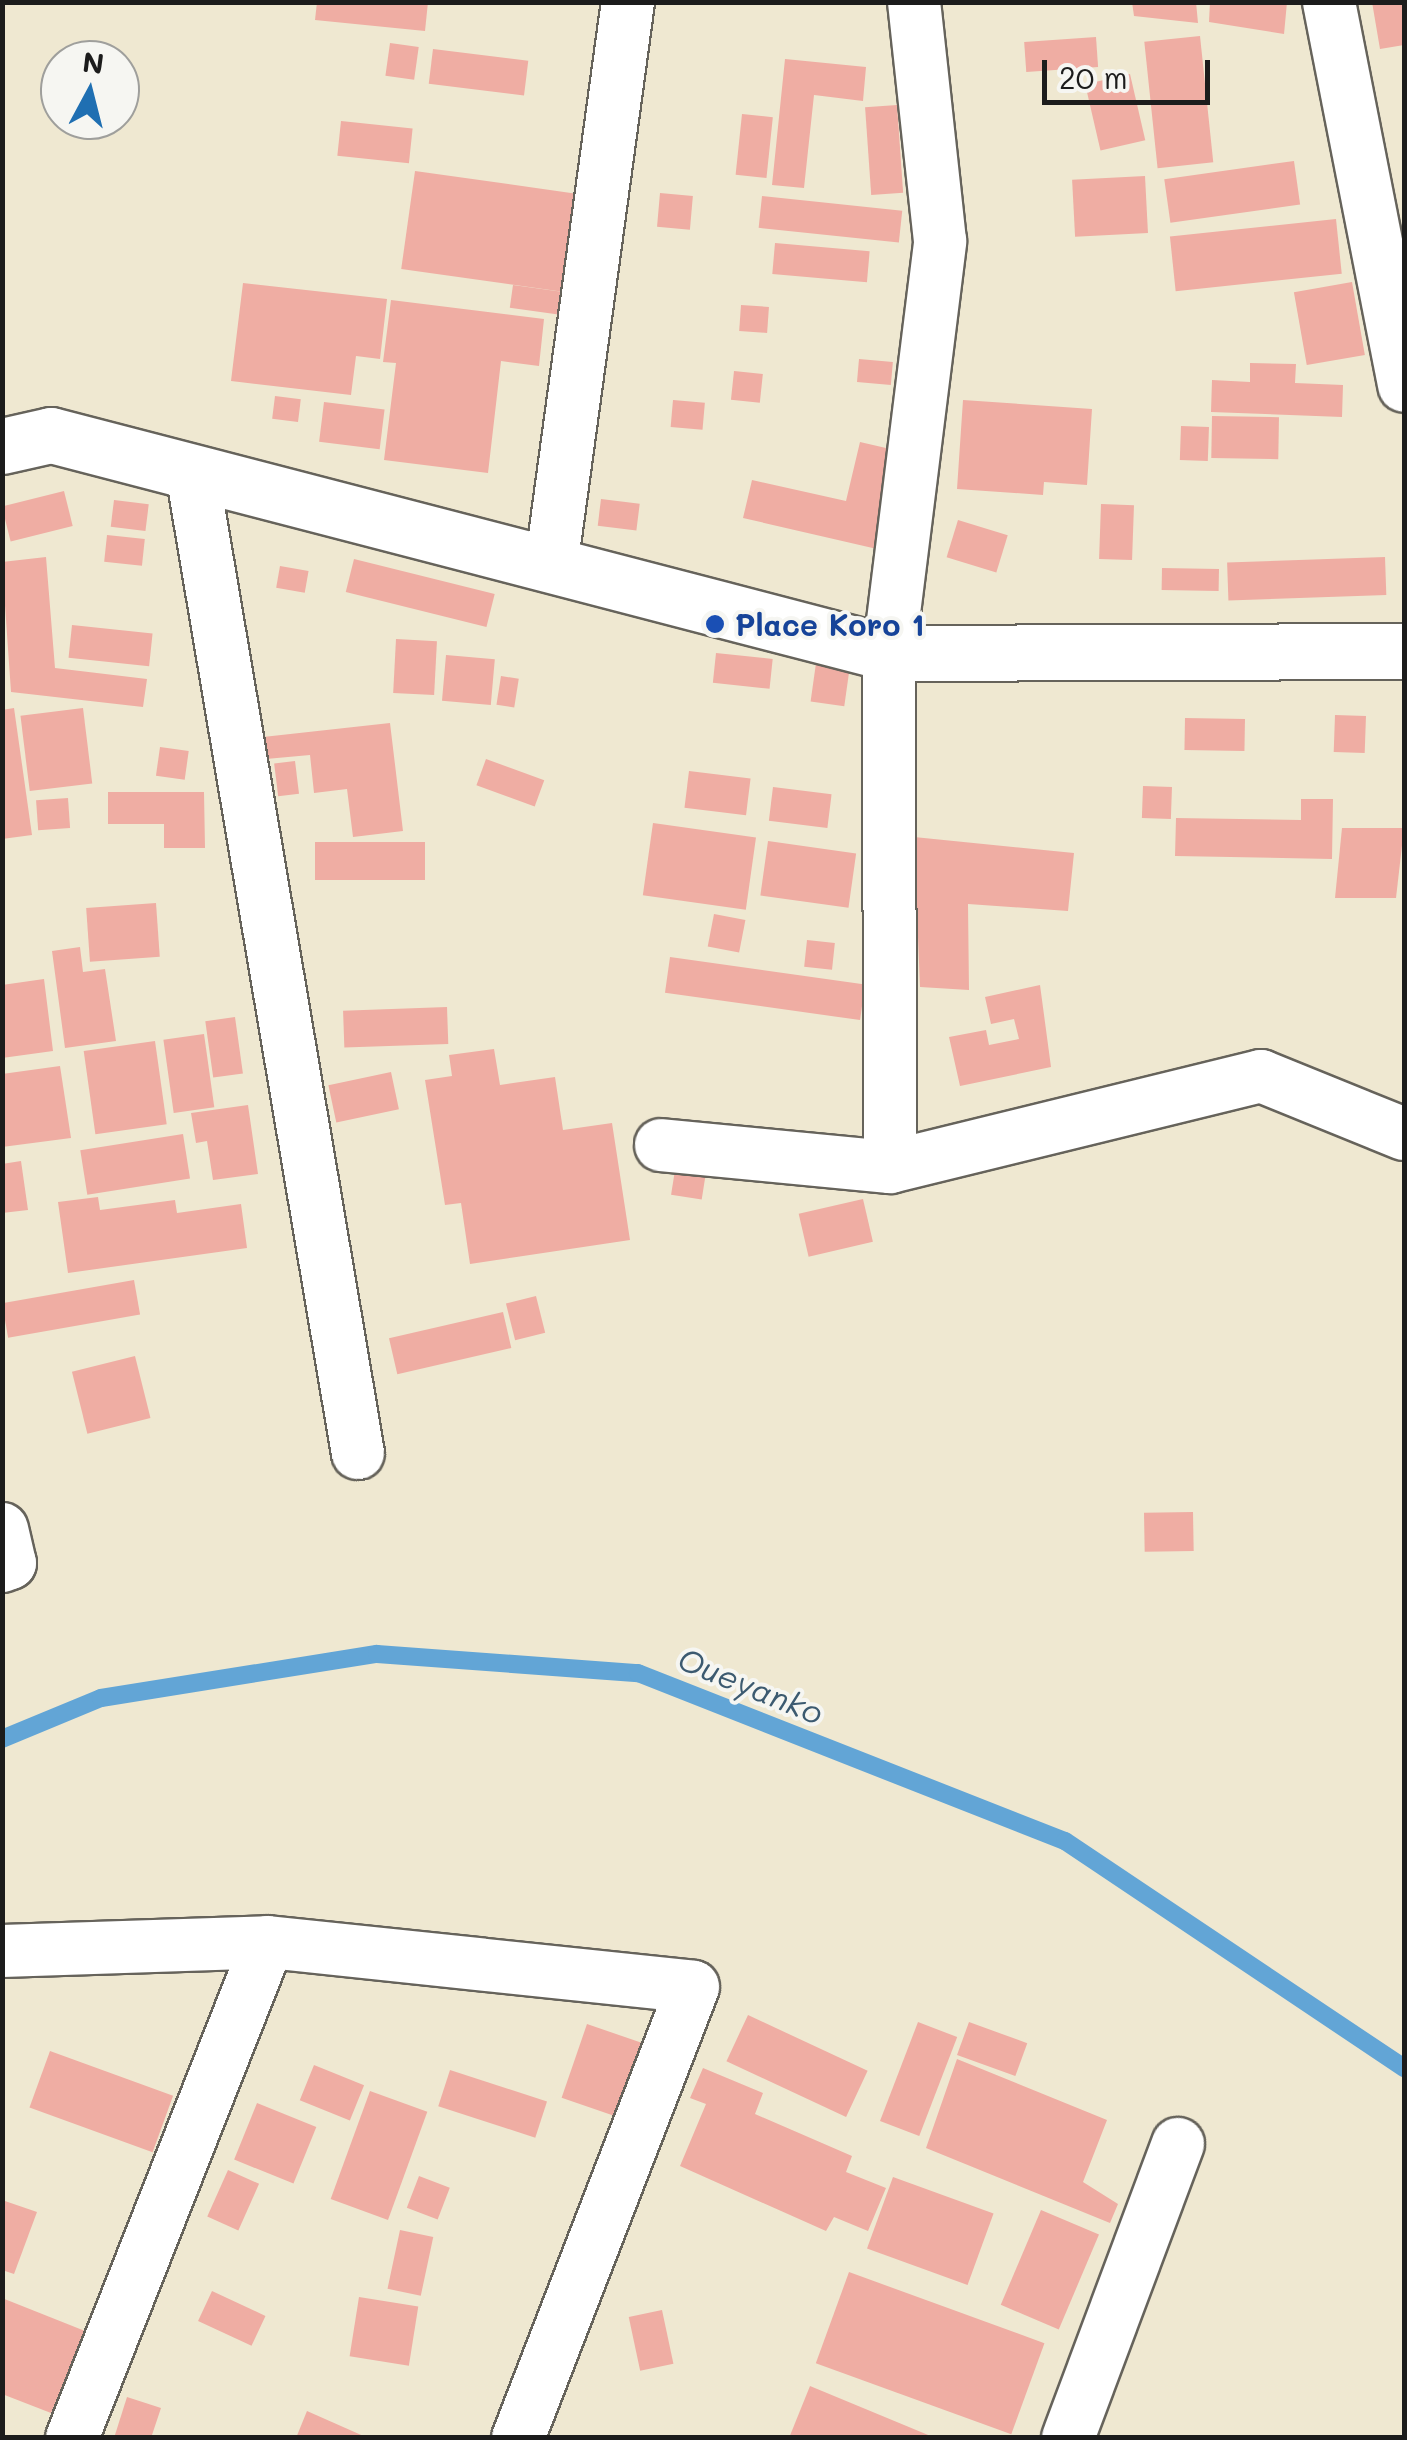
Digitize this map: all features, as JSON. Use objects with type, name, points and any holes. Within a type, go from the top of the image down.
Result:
[{"type":"street","points":[[551,566],[628,2]]},
{"type":"street","points":[[890,1167],[889,653],[940,241],[914,2]]},
{"type":"street","points":[[1329,2],[1382,152],[1404,386]]},
{"type":"street","points":[[2,446],[51,436],[889,653],[1404,651]]},
{"type":"street","points":[[192,472],[358,1453]]},
{"type":"street","points":[[661,1145],[890,1167],[1262,1076],[1404,1134]]},
{"type":"street","points":[[2,1529],[10,1563],[2,1566]]},
{"type":"street","points":[[72,2438],[268,1942]]},
{"type":"street","points":[[2,1950],[268,1942],[693,1988],[518,2438]]},
{"type":"street","points":[[1068,2438],[1178,2144]]},
{"type":"building","points":[[317,2],[428,2],[425,31],[315,20]]},
{"type":"building","points":[[1132,2],[1196,2],[1198,23],[1134,16]]},
{"type":"building","points":[[1210,2],[1287,2],[1284,34],[1209,22]]},
{"type":"building","points":[[1372,2],[1404,2],[1404,45],[1380,49]]},
{"type":"building","points":[[1200,36],[1213,162],[1158,168],[1144,42]]},
{"type":"building","points":[[1096,37],[1098,67],[1026,72],[1024,42]]},
{"type":"building","points":[[390,43],[419,47],[414,80],[385,76]]},
{"type":"building","points":[[433,49],[528,61],[524,95],[429,84]]},
{"type":"building","points":[[785,59],[866,67],[863,101],[814,95],[804,188],[772,185]]},
{"type":"building","points":[[1130,74],[1145,140],[1100,151],[1085,84]]},
{"type":"building","points":[[897,105],[903,193],[871,195],[865,107]]},
{"type":"building","points":[[742,114],[773,117],[766,178],[736,175]]},
{"type":"building","points":[[341,121],[413,129],[409,163],[337,156]]},
{"type":"building","points":[[1294,161],[1300,205],[1170,223],[1164,179]]},
{"type":"building","points":[[415,171],[581,194],[568,292],[401,269]]},
{"type":"building","points":[[1145,176],[1148,233],[1075,237],[1072,180]]},
{"type":"building","points":[[660,193],[693,196],[690,230],[657,227]]},
{"type":"building","points":[[762,196],[902,211],[899,243],[759,228]]},
{"type":"building","points":[[1336,219],[1342,274],[1176,291],[1170,236]]},
{"type":"building","points":[[775,243],[870,251],[867,282],[772,274]]},
{"type":"building","points":[[1352,282],[1365,355],[1307,365],[1294,292]]},
{"type":"building","points":[[243,283],[387,299],[380,359],[356,356],[351,395],[231,381]]},
{"type":"building","points":[[513,285],[562,292],[558,315],[510,308]]},
{"type":"building","points":[[391,300],[544,319],[539,366],[501,361],[488,473],[384,460],[396,363],[383,362]]},
{"type":"building","points":[[741,305],[769,307],[767,333],[739,331]]},
{"type":"building","points":[[859,359],[893,362],[891,385],[857,382]]},
{"type":"building","points":[[1250,363],[1296,364],[1295,383],[1343,385],[1342,417],[1211,412],[1212,380],[1250,382]]},
{"type":"building","points":[[734,371],[763,374],[760,403],[731,400]]},
{"type":"building","points":[[275,396],[301,399],[298,422],[272,419]]},
{"type":"building","points":[[673,400],[705,403],[703,430],[671,427]]},
{"type":"building","points":[[963,400],[1092,409],[1087,485],[1044,482],[1043,495],[957,489]]},
{"type":"building","points":[[324,402],[385,409],[380,449],[319,442]]},
{"type":"building","points":[[1212,416],[1279,417],[1278,459],[1211,458]]},
{"type":"building","points":[[1181,426],[1209,427],[1208,461],[1180,460]]},
{"type":"building","points":[[860,442],[899,451],[877,549],[743,518],[752,480],[846,501]]},
{"type":"building","points":[[64,491],[73,526],[11,541],[2,506]]},
{"type":"building","points":[[601,499],[640,504],[636,531],[598,526]]},
{"type":"building","points":[[114,500],[149,504],[145,531],[111,527]]},
{"type":"building","points":[[1101,504],[1134,505],[1132,560],[1099,559]]},
{"type":"building","points":[[958,520],[1008,535],[996,572],[947,557]]},
{"type":"building","points":[[107,535],[145,539],[142,566],[104,562]]},
{"type":"building","points":[[46,557],[55,668],[147,679],[143,707],[11,692],[2,562]]},
{"type":"building","points":[[1385,557],[1386,595],[1228,600],[1227,563]]},
{"type":"building","points":[[354,559],[495,594],[486,627],[346,592]]},
{"type":"building","points":[[280,566],[309,571],[305,593],[276,588]]},
{"type":"building","points":[[1162,568],[1219,569],[1219,591],[1162,590]]},
{"type":"building","points":[[72,625],[153,633],[149,666],[69,658]]},
{"type":"building","points":[[396,639],[437,641],[434,695],[393,693]]},
{"type":"building","points":[[716,653],[773,659],[770,689],[713,683]]},
{"type":"building","points":[[446,655],[495,659],[491,705],[442,701]]},
{"type":"building","points":[[817,656],[851,661],[844,706],[811,702]]},
{"type":"building","points":[[501,676],[519,679],[514,707],[496,705]]},
{"type":"building","points":[[14,708],[32,835],[2,839],[2,710]]},
{"type":"building","points":[[83,708],[92,783],[30,791],[20,716]]},
{"type":"building","points":[[1335,715],[1366,716],[1365,753],[1334,752]]},
{"type":"building","points":[[1185,718],[1245,719],[1244,751],[1184,750]]},
{"type":"building","points":[[390,723],[403,831],[353,837],[347,789],[314,793],[310,755],[266,759],[263,737]]},
{"type":"building","points":[[160,747],[189,751],[185,780],[156,776]]},
{"type":"building","points":[[486,759],[544,780],[535,807],[476,785]]},
{"type":"building","points":[[295,761],[299,794],[278,796],[274,764]]},
{"type":"building","points":[[689,771],[751,779],[746,815],[684,808]]},
{"type":"building","points":[[1143,786],[1172,787],[1171,819],[1142,818]]},
{"type":"building","points":[[773,787],[832,794],[827,828],[769,821]]},
{"type":"building","points":[[108,792],[204,792],[205,848],[164,848],[164,824],[108,824]]},
{"type":"building","points":[[68,798],[70,828],[38,830],[36,800]]},
{"type":"building","points":[[1301,799],[1333,799],[1332,859],[1175,856],[1176,818],[1301,820]]},
{"type":"building","points":[[653,823],[756,837],[746,910],[643,895]]},
{"type":"building","points":[[1342,828],[1404,828],[1396,898],[1335,898]]},
{"type":"building","points":[[914,837],[1074,853],[1068,911],[968,904],[969,990],[920,987]]},
{"type":"building","points":[[768,841],[856,853],[848,908],[760,895]]},
{"type":"building","points":[[315,842],[425,842],[425,880],[315,880]]},
{"type":"building","points":[[156,903],[160,957],[90,962],[86,908]]},
{"type":"building","points":[[714,914],[745,920],[739,952],[708,946]]},
{"type":"building","points":[[807,940],[835,943],[832,970],[804,967]]},
{"type":"building","points":[[80,947],[83,972],[105,969],[116,1041],[65,1048],[52,951]]},
{"type":"building","points":[[670,957],[865,984],[860,1020],[665,993]]},
{"type":"building","points":[[44,979],[53,1051],[2,1058],[2,985]]},
{"type":"building","points":[[1040,985],[1051,1067],[960,1086],[949,1037],[986,1030],[989,1045],[1019,1039],[1014,1019],[991,1024],[985,997]]},
{"type":"building","points":[[447,1007],[448,1044],[344,1048],[343,1011]]},
{"type":"building","points":[[235,1017],[243,1073],[213,1078],[205,1021]]},
{"type":"building","points":[[204,1034],[214,1107],[174,1113],[163,1040]]},
{"type":"building","points":[[155,1041],[167,1124],[95,1134],[84,1051]]},
{"type":"building","points":[[494,1049],[500,1085],[555,1077],[563,1130],[612,1123],[630,1240],[470,1264],[461,1203],[445,1205],[425,1080],[452,1076],[449,1055]]},
{"type":"building","points":[[60,1066],[71,1138],[2,1147],[2,1074]]},
{"type":"building","points":[[391,1072],[399,1109],[336,1122],[328,1085]]},
{"type":"building","points":[[248,1105],[258,1174],[213,1180],[207,1141],[196,1143],[191,1113]]},
{"type":"building","points":[[183,1134],[190,1178],[87,1195],[80,1150]]},
{"type":"building","points":[[21,1161],[28,1210],[2,1213],[2,1164]]},
{"type":"building","points":[[675,1170],[706,1175],[702,1200],[671,1195]]},
{"type":"building","points":[[98,1197],[100,1210],[175,1200],[177,1213],[241,1204],[247,1248],[68,1273],[58,1202]]},
{"type":"building","points":[[863,1199],[873,1242],[809,1257],[799,1214]]},
{"type":"building","points":[[134,1280],[140,1314],[8,1338],[2,1303]]},
{"type":"building","points":[[536,1296],[545,1333],[515,1340],[506,1303]]},
{"type":"building","points":[[503,1312],[511,1348],[397,1374],[389,1338]]},
{"type":"building","points":[[135,1356],[150,1418],[87,1434],[72,1372]]},
{"type":"building","points":[[1193,1512],[1194,1551],[1145,1552],[1144,1513]]},
{"type":"building","points":[[748,2015],[868,2071],[846,2117],[726,2061]]},
{"type":"building","points":[[918,2022],[957,2037],[919,2136],[880,2121]]},
{"type":"building","points":[[969,2022],[1027,2043],[1015,2076],[957,2055]]},
{"type":"building","points":[[587,2024],[653,2047],[628,2121],[562,2098]]},
{"type":"building","points":[[50,2051],[173,2096],[153,2152],[29,2107]]},
{"type":"building","points":[[957,2059],[1107,2120],[1083,2182],[1118,2204],[1110,2223],[926,2148]]},
{"type":"building","points":[[314,2065],[364,2085],[350,2120],[300,2100]]},
{"type":"building","points":[[703,2068],[763,2093],[755,2114],[852,2156],[846,2172],[886,2188],[868,2231],[834,2217],[826,2231],[680,2166],[706,2104],[690,2098]]},
{"type":"building","points":[[450,2070],[547,2102],[535,2138],[438,2106]]},
{"type":"building","points":[[370,2091],[427,2112],[388,2220],[331,2199]]},
{"type":"building","points":[[257,2103],[316,2127],[293,2184],[234,2160]]},
{"type":"building","points":[[228,2170],[259,2184],[238,2230],[207,2217]]},
{"type":"building","points":[[419,2176],[450,2188],[438,2220],[407,2208]]},
{"type":"building","points":[[893,2177],[994,2214],[968,2285],[867,2248]]},
{"type":"building","points":[[2,2200],[37,2212],[14,2274],[2,2270]]},
{"type":"building","points":[[1041,2210],[1099,2235],[1059,2329],[1001,2305]]},
{"type":"building","points":[[400,2230],[433,2237],[421,2296],[388,2289]]},
{"type":"building","points":[[849,2272],[1044,2343],[1011,2434],[816,2363]]},
{"type":"building","points":[[212,2291],[265,2316],[252,2346],[198,2321]]},
{"type":"building","points":[[359,2297],[418,2306],[409,2366],[350,2356]]},
{"type":"building","points":[[2,2298],[85,2331],[51,2413],[2,2394]]},
{"type":"building","points":[[662,2310],[673,2364],[640,2371],[629,2317]]},
{"type":"building","points":[[810,2386],[933,2437],[933,2438],[789,2438]]},
{"type":"building","points":[[127,2397],[161,2408],[151,2438],[114,2438]]},
{"type":"building","points":[[307,2411],[368,2438],[296,2438]]},
{"type":"waterway","name":"Oueyanko","points":[[2,1739],[101,1698],[377,1654],[638,1673],[1065,1841],[1404,2068]]},
{"type":"place","name":"Place Koro 1","points":[[715,624]]}]
